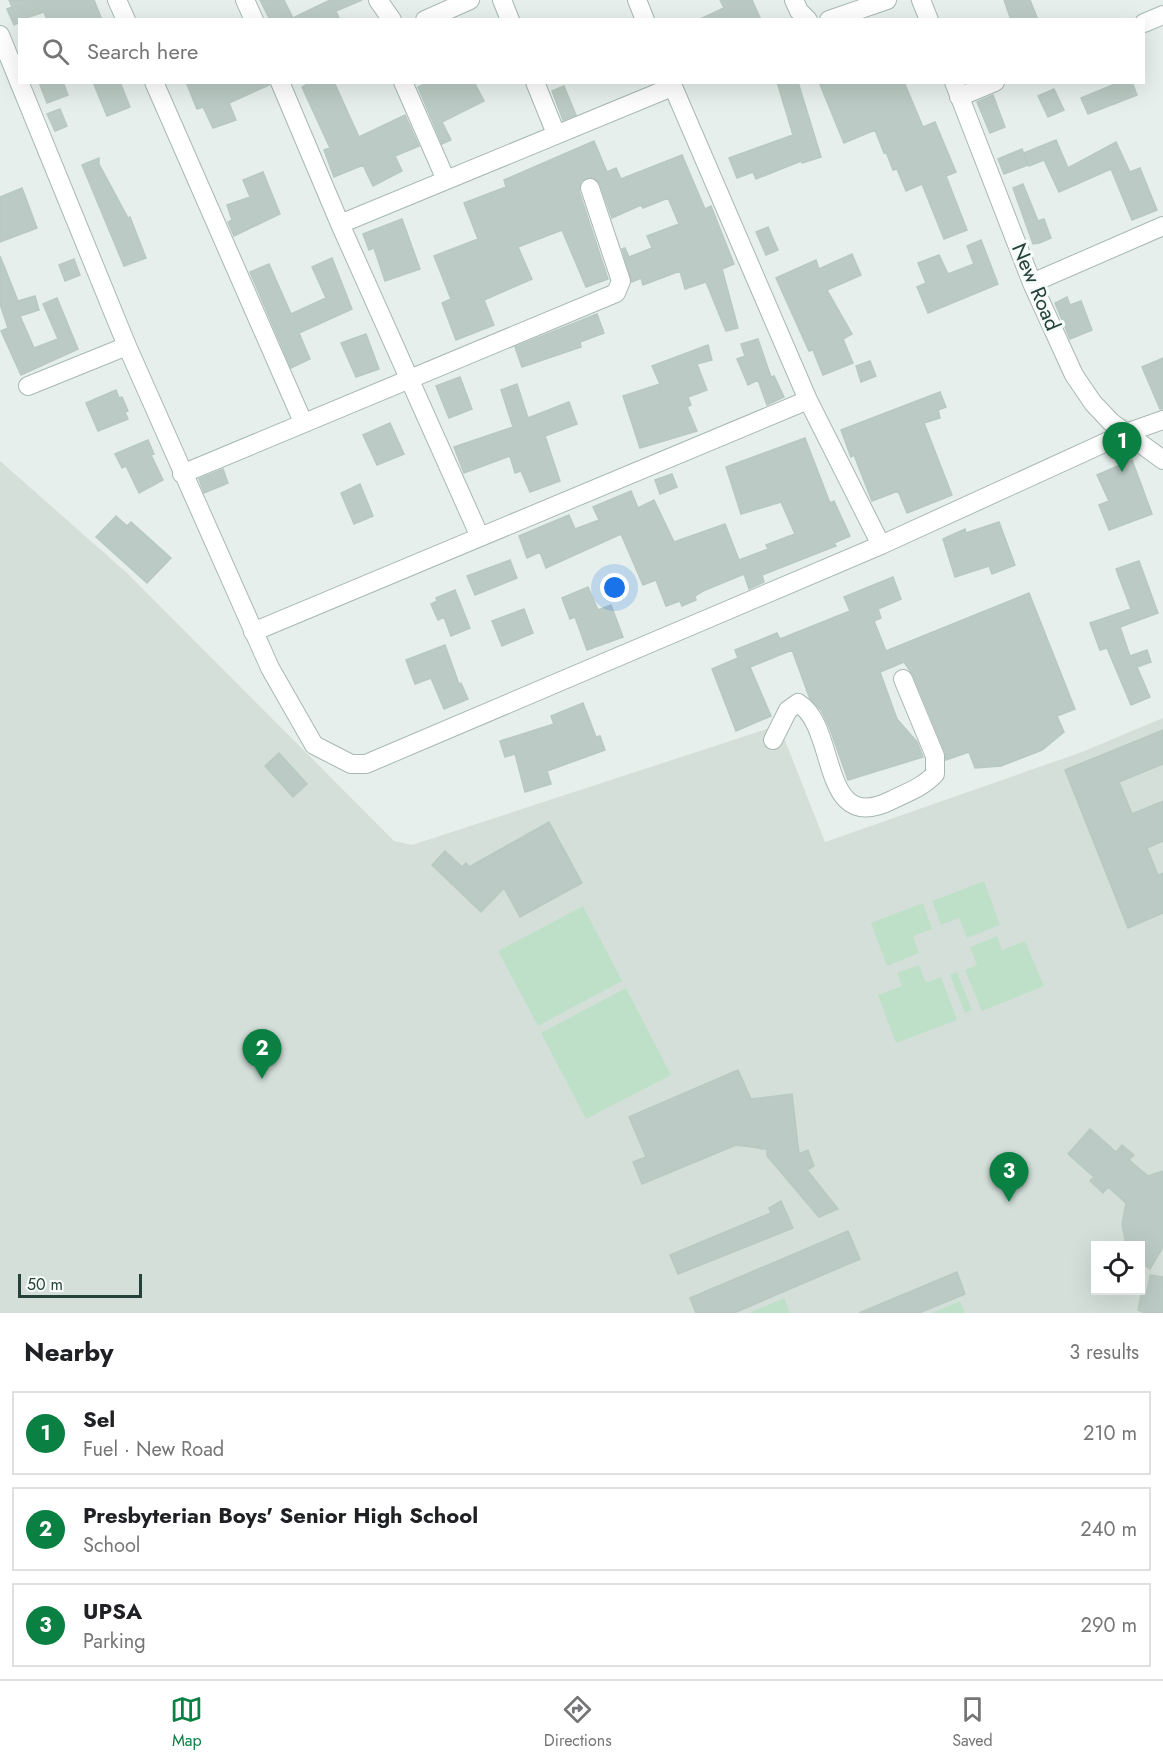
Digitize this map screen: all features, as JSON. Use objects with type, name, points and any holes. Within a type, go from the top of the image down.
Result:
[{"type":"street","points":[[117,0],[125,18]]},
{"type":"street","points":[[245,0],[253,18]]},
{"type":"street","points":[[378,0],[391,18]]},
{"type":"street","points":[[430,18],[470,0]]},
{"type":"street","points":[[502,0],[509,18]]},
{"type":"street","points":[[637,0],[644,18]]},
{"type":"street","points":[[794,0],[806,18]]},
{"type":"street","points":[[835,18],[887,0]]},
{"type":"street","points":[[921,0],[928,18]]},
{"type":"street","points":[[1145,21],[1163,15]]},
{"type":"street","points":[[0,35],[18,79]]},
{"type":"street","points":[[20,84],[127,346],[270,668],[314,745],[351,764],[366,764],[880,545],[1126,433],[1163,420]]},
{"type":"street","points":[[155,84],[303,422]]},
{"type":"street","points":[[281,84],[340,224],[480,537]]},
{"type":"street","points":[[404,84],[446,180]]},
{"type":"street","points":[[536,84],[556,134]]},
{"type":"street","points":[[957,90],[986,84]]},
{"type":"street","points":[[340,224],[672,85],[808,400],[880,545]]},
{"type":"street","name":"New Road","points":[[957,90],[1032,283],[1074,375],[1093,403],[1126,433],[1163,460]]},
{"type":"street","points":[[182,474],[616,293],[621,280],[590,188]]},
{"type":"street","points":[[1032,283],[1163,226]]},
{"type":"street","points":[[28,386],[127,346]]},
{"type":"street","points":[[253,632],[808,400]]},
{"type":"street","points":[[773,740],[788,710],[798,703],[809,712],[821,735],[838,790],[844,800],[855,806],[885,804],[926,784],[935,774],[935,756],[903,679]]},
{"type":"shaded area","points":[[0,461],[127,573],[394,841],[412,845],[779,725],[825,842],[1082,752],[1163,718],[1163,1313],[0,1313]]},
{"type":"green space","points":[[984,881],[1000,925],[967,938],[959,918],[941,925],[932,901]]},
{"type":"green space","points":[[923,903],[932,929],[913,936],[919,953],[887,966],[871,923]]},
{"type":"green space","points":[[583,906],[622,981],[538,1026],[498,951]]},
{"type":"green space","points":[[997,936],[1002,950],[1025,941],[1044,986],[982,1011],[965,970],[977,965],[970,947]]},
{"type":"green space","points":[[919,965],[926,983],[941,977],[957,1020],[896,1043],[878,995],[902,986],[897,973]]},
{"type":"green space","points":[[957,972],[972,1010],[965,1013],[950,975]]},
{"type":"green space","points":[[626,988],[671,1075],[586,1119],[541,1033]]},
{"type":"green space","points":[[784,1298],[790,1313],[749,1313]]},
{"type":"green space","points":[[960,1301],[965,1313],[932,1313]]},
{"type":"building","points":[[9,0],[94,0],[101,18],[46,18],[44,12],[18,18],[18,23],[14,25],[7,9],[12,7]]},
{"type":"building","points":[[260,0],[284,0],[293,18],[269,18]]},
{"type":"building","points":[[330,0],[362,0],[336,11],[339,18],[293,18]]},
{"type":"building","points":[[720,0],[752,0],[760,18],[702,18],[724,8]]},
{"type":"building","points":[[1004,0],[1030,0],[1037,18],[1010,18]]},
{"type":"building","points":[[40,84],[64,84],[68,95],[47,103]]},
{"type":"building","points":[[94,84],[121,84],[130,107],[107,116]]},
{"type":"building","points":[[187,84],[269,84],[229,103],[236,120],[213,128],[203,107],[197,109]]},
{"type":"building","points":[[307,84],[335,84],[359,137],[405,115],[419,146],[395,156],[402,171],[373,186],[363,165],[334,177],[324,150],[330,148],[302,87]]},
{"type":"building","points":[[424,84],[475,84],[484,101],[442,122],[451,140],[442,144],[418,87]]},
{"type":"building","points":[[778,84],[799,84],[821,157],[802,163],[801,161],[756,179],[753,172],[737,178],[729,158],[793,135]]},
{"type":"building","points":[[820,84],[905,84],[923,127],[935,122],[956,172],[946,176],[967,230],[944,239],[922,184],[906,191],[897,169],[893,170],[886,152],[884,153],[875,130],[844,143]]},
{"type":"building","points":[[1115,84],[1133,84],[1137,95],[1088,114],[1081,98]]},
{"type":"building","points":[[564,86],[576,115],[563,120],[552,91]]},
{"type":"building","points":[[1054,89],[1064,110],[1048,117],[1038,96]]},
{"type":"building","points":[[993,95],[1005,127],[990,133],[977,102]]},
{"type":"building","points":[[60,109],[67,126],[55,131],[47,114]]},
{"type":"building","points":[[1056,140],[1068,168],[1116,142],[1130,172],[1140,168],[1157,210],[1132,220],[1111,169],[1059,192],[1044,160],[1029,166],[1024,153]]},
{"type":"building","points":[[594,141],[607,172],[616,168],[621,179],[682,155],[705,209],[711,206],[734,264],[722,269],[738,328],[726,331],[706,282],[685,289],[680,271],[643,285],[641,278],[632,282],[622,249],[625,248],[629,257],[652,248],[647,236],[679,224],[668,198],[643,208],[641,205],[612,218],[600,184],[592,177],[581,181],[579,191],[608,279],[586,287],[562,230],[518,247],[532,279],[484,300],[494,325],[456,340],[442,303],[451,299],[434,256],[478,239],[464,203],[506,187],[504,180]]},
{"type":"building","points":[[1022,149],[1028,165],[1004,174],[998,159]]},
{"type":"building","points":[[99,158],[99,164],[128,218],[130,217],[146,258],[124,266],[82,165]]},
{"type":"building","points":[[263,172],[280,214],[234,236],[228,222],[232,220],[227,205],[250,197],[243,180]]},
{"type":"building","points":[[1023,184],[1038,221],[1044,219],[1051,238],[1039,243],[1033,244],[1013,188]]},
{"type":"building","points":[[22,188],[37,228],[0,242],[0,197]]},
{"type":"building","points":[[402,219],[420,269],[385,281],[374,248],[369,250],[363,234]]},
{"type":"building","points":[[768,227],[778,250],[766,255],[756,232]]},
{"type":"building","points":[[981,240],[998,284],[928,313],[917,287],[926,283],[918,263],[939,255],[948,274],[974,264],[967,246]]},
{"type":"building","points":[[852,254],[861,275],[827,290],[852,334],[843,339],[853,363],[823,375],[813,350],[809,351],[776,278],[816,260],[819,269]]},
{"type":"building","points":[[0,256],[18,301],[35,296],[39,310],[20,316],[34,348],[58,339],[43,304],[57,298],[78,349],[21,375],[1,331],[8,328],[0,304]]},
{"type":"building","points":[[332,258],[352,309],[299,333],[310,359],[291,368],[250,272],[269,264],[291,314],[326,298],[312,267]]},
{"type":"building","points":[[74,259],[80,275],[65,281],[59,265]]},
{"type":"building","points":[[1067,297],[1070,305],[1081,301],[1092,330],[1070,339],[1055,303]]},
{"type":"building","points":[[597,314],[604,333],[580,342],[581,347],[522,367],[515,347]]},
{"type":"building","points":[[366,334],[379,369],[356,377],[341,343]]},
{"type":"building","points":[[758,339],[771,377],[774,376],[784,397],[767,405],[758,380],[748,385],[737,359],[745,356],[741,344]]},
{"type":"building","points":[[708,345],[712,360],[697,364],[707,390],[688,397],[691,405],[687,407],[697,431],[640,448],[623,396],[660,384],[652,366]]},
{"type":"building","points":[[1163,358],[1163,409],[1160,409],[1142,367]]},
{"type":"building","points":[[870,361],[876,376],[861,382],[856,366]]},
{"type":"building","points":[[460,377],[472,409],[449,418],[436,386]]},
{"type":"building","points":[[517,384],[528,418],[569,402],[577,424],[545,436],[560,481],[530,492],[521,471],[515,473],[510,456],[464,473],[454,447],[513,427],[501,390]]},
{"type":"building","points":[[116,390],[128,411],[125,412],[128,419],[98,431],[86,403]]},
{"type":"building","points":[[940,392],[946,407],[938,410],[940,418],[924,423],[952,495],[907,513],[898,491],[872,501],[854,455],[851,457],[841,430]]},
{"type":"building","points":[[390,423],[404,454],[377,465],[363,435]]},
{"type":"building","points":[[805,438],[830,503],[834,501],[850,536],[834,543],[836,546],[762,575],[764,582],[749,589],[744,574],[703,591],[695,596],[696,600],[682,606],[680,601],[666,606],[656,580],[643,585],[621,534],[546,568],[540,552],[527,558],[519,536],[569,515],[575,529],[599,520],[593,507],[631,491],[638,508],[654,500],[674,542],[725,524],[739,560],[768,549],[766,545],[795,534],[781,502],[741,514],[726,467]]},
{"type":"building","points":[[148,440],[154,454],[151,455],[163,480],[139,493],[126,466],[122,468],[115,454]]},
{"type":"building","points":[[1132,460],[1152,514],[1109,530],[1099,505],[1109,501],[1097,475]]},
{"type":"building","points":[[223,469],[228,483],[204,493],[199,479]]},
{"type":"building","points":[[672,474],[677,487],[660,494],[655,480]]},
{"type":"building","points":[[360,484],[373,516],[354,524],[341,493]]},
{"type":"building","points":[[116,516],[127,526],[131,522],[171,558],[147,583],[96,537]]},
{"type":"building","points":[[999,522],[1015,565],[992,574],[989,566],[955,577],[943,539],[965,529],[966,533]]},
{"type":"building","points":[[510,560],[517,578],[475,595],[467,576]]},
{"type":"building","points":[[1139,561],[1158,613],[1120,627],[1130,656],[1147,650],[1151,662],[1137,667],[1150,697],[1131,705],[1107,648],[1100,650],[1090,623],[1131,609],[1116,569]]},
{"type":"building","points":[[893,577],[901,599],[878,609],[881,618],[874,621],[886,651],[1029,593],[1075,709],[1057,716],[1064,732],[1042,750],[1001,766],[975,768],[969,752],[946,760],[945,752],[913,675],[904,662],[880,672],[897,719],[917,742],[923,757],[848,780],[830,729],[821,710],[810,699],[792,650],[750,667],[771,716],[736,731],[712,669],[738,658],[735,650],[777,633],[780,639],[850,611],[844,597]]},
{"type":"building","points":[[588,587],[598,610],[611,605],[623,637],[587,650],[575,617],[570,619],[562,598]]},
{"type":"building","points":[[455,590],[470,628],[451,636],[444,617],[438,620],[431,604],[437,601],[436,598]]},
{"type":"building","points":[[524,609],[533,633],[502,646],[492,621]]},
{"type":"building","points":[[445,645],[459,684],[461,683],[468,699],[444,709],[431,678],[415,684],[406,660]]},
{"type":"building","points":[[583,703],[596,737],[600,736],[605,750],[547,771],[551,784],[525,792],[515,754],[505,757],[500,741],[554,724],[551,716]]},
{"type":"building","points":[[1163,730],[1163,764],[1119,782],[1132,814],[1163,801],[1163,841],[1147,848],[1158,875],[1163,873],[1163,913],[1128,928],[1065,770]]},
{"type":"building","points":[[279,753],[307,784],[293,797],[265,766]]},
{"type":"building","points":[[549,822],[582,883],[520,917],[504,888],[481,912],[432,865],[445,851],[462,867],[466,863],[469,867]]},
{"type":"building","points":[[738,1070],[751,1099],[792,1094],[799,1154],[808,1150],[814,1166],[807,1170],[838,1209],[819,1217],[767,1156],[767,1149],[761,1149],[757,1144],[759,1148],[736,1145],[642,1184],[633,1162],[646,1157],[629,1117]]},
{"type":"building","points":[[1090,1129],[1116,1152],[1122,1145],[1134,1155],[1129,1160],[1148,1176],[1163,1171],[1163,1247],[1150,1269],[1145,1266],[1145,1241],[1125,1241],[1122,1224],[1126,1203],[1108,1187],[1103,1193],[1090,1181],[1094,1177],[1068,1154]]},
{"type":"building","points":[[781,1201],[793,1228],[678,1274],[670,1255],[771,1213],[769,1208]]},
{"type":"building","points":[[848,1231],[860,1259],[734,1313],[696,1313],[690,1298]]},
{"type":"building","points":[[957,1272],[965,1294],[919,1313],[859,1313]]},
{"type":"building","points":[[1150,1275],[1163,1277],[1163,1313],[1145,1313],[1138,1310],[1141,1295],[1146,1296]]},
{"type":"place","name":"Sel","points":[[1122,472]]},
{"type":"place","name":"Presbyterian Boys' Senior High School","points":[[262,1079]]},
{"type":"place","name":"UPSA","points":[[1009,1202]]}]
